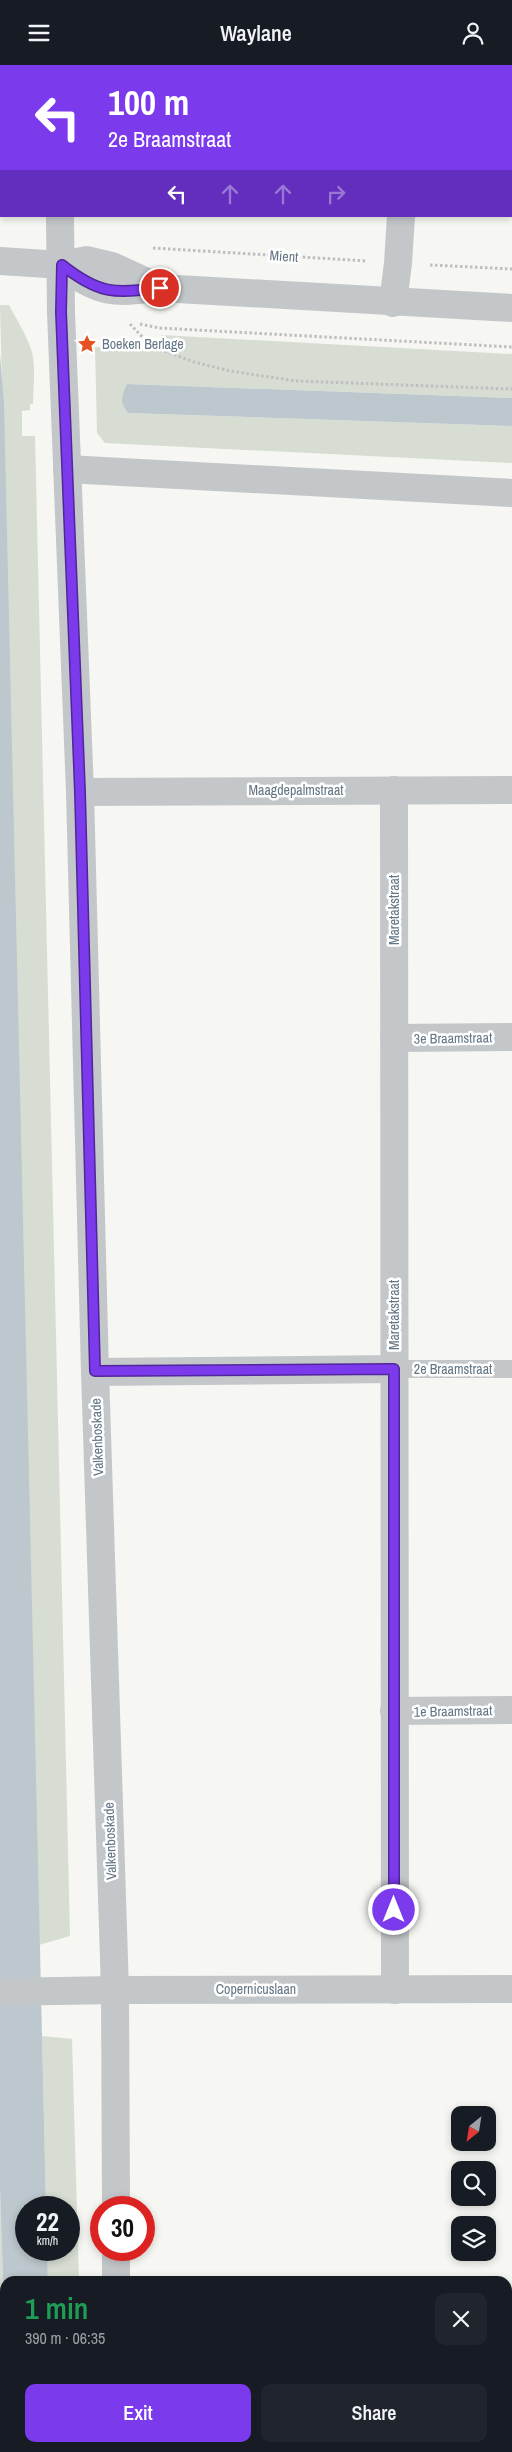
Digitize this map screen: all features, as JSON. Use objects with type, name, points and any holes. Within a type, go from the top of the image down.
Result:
[{"type":"street","name":"Valkenboskade","points":[[60,217],[66,469],[80,792],[95,1371],[115,1990],[116,2196]]},
{"type":"street","points":[[393,303],[401,217]]},
{"type":"street","points":[[0,261],[62,265],[82,281],[104,291],[123,292],[160,288],[393,303],[512,308]]},
{"type":"street","points":[[66,469],[512,493]]},
{"type":"street","name":"Maretakstraat","points":[[394,790],[395,1989]]},
{"type":"street","name":"Maagdepalmstraat","points":[[80,792],[512,790]]},
{"type":"street","name":"3e Braamstraat","points":[[394,1039],[512,1037]]},
{"type":"street","name":"2e Braamstraat","points":[[95,1371],[394,1369]]},
{"type":"street","name":"1e Braamstraat","points":[[394,1711],[512,1710]]},
{"type":"street","name":"Copernicuslaan","points":[[0,1992],[512,1989]]},
{"type":"street","points":[[116,2261],[116,2276]]},
{"type":"lane","name":"2e Braamstraat","points":[[394,1369],[512,1369]]},
{"type":"path","name":"Mient","points":[[152,248],[512,269]]},
{"type":"path","points":[[512,347],[159,328],[126,320],[151,346],[194,362],[263,377],[296,381],[512,389]]},
{"type":"shaded area","points":[[0,305],[9,305],[22,328],[32,352],[34,371],[33,404],[30,404],[30,410],[22,411],[22,436],[35,436],[70,1936],[39,1945]]},
{"type":"shaded area","points":[[161,335],[512,354],[512,398],[127,384],[123,392],[122,402],[128,413],[512,426],[512,463],[105,443],[97,433],[95,347],[160,351]]},
{"type":"shaded area","points":[[0,355],[4,404],[46,2196],[15,2196],[15,2261],[47,2261],[48,2276],[3,2276],[0,2189]]},
{"type":"shaded area","points":[[127,384],[512,398],[512,426],[128,413],[122,402],[123,392]]},
{"type":"shaded area","points":[[42,2036],[72,2039],[77,2196],[46,2196]]},
{"type":"shaded area","points":[[0,2189],[3,2276],[0,2276]]},
{"type":"shaded area","points":[[47,2261],[78,2261],[79,2276],[48,2276]]},
{"type":"place","name":"Boeken Berlage","points":[[87,344]]},
{"type":"route","points":[[160,288],[123,292],[104,291],[82,281],[62,265],[61,312],[80,792],[95,1371],[394,1369],[394,1910]]}]
